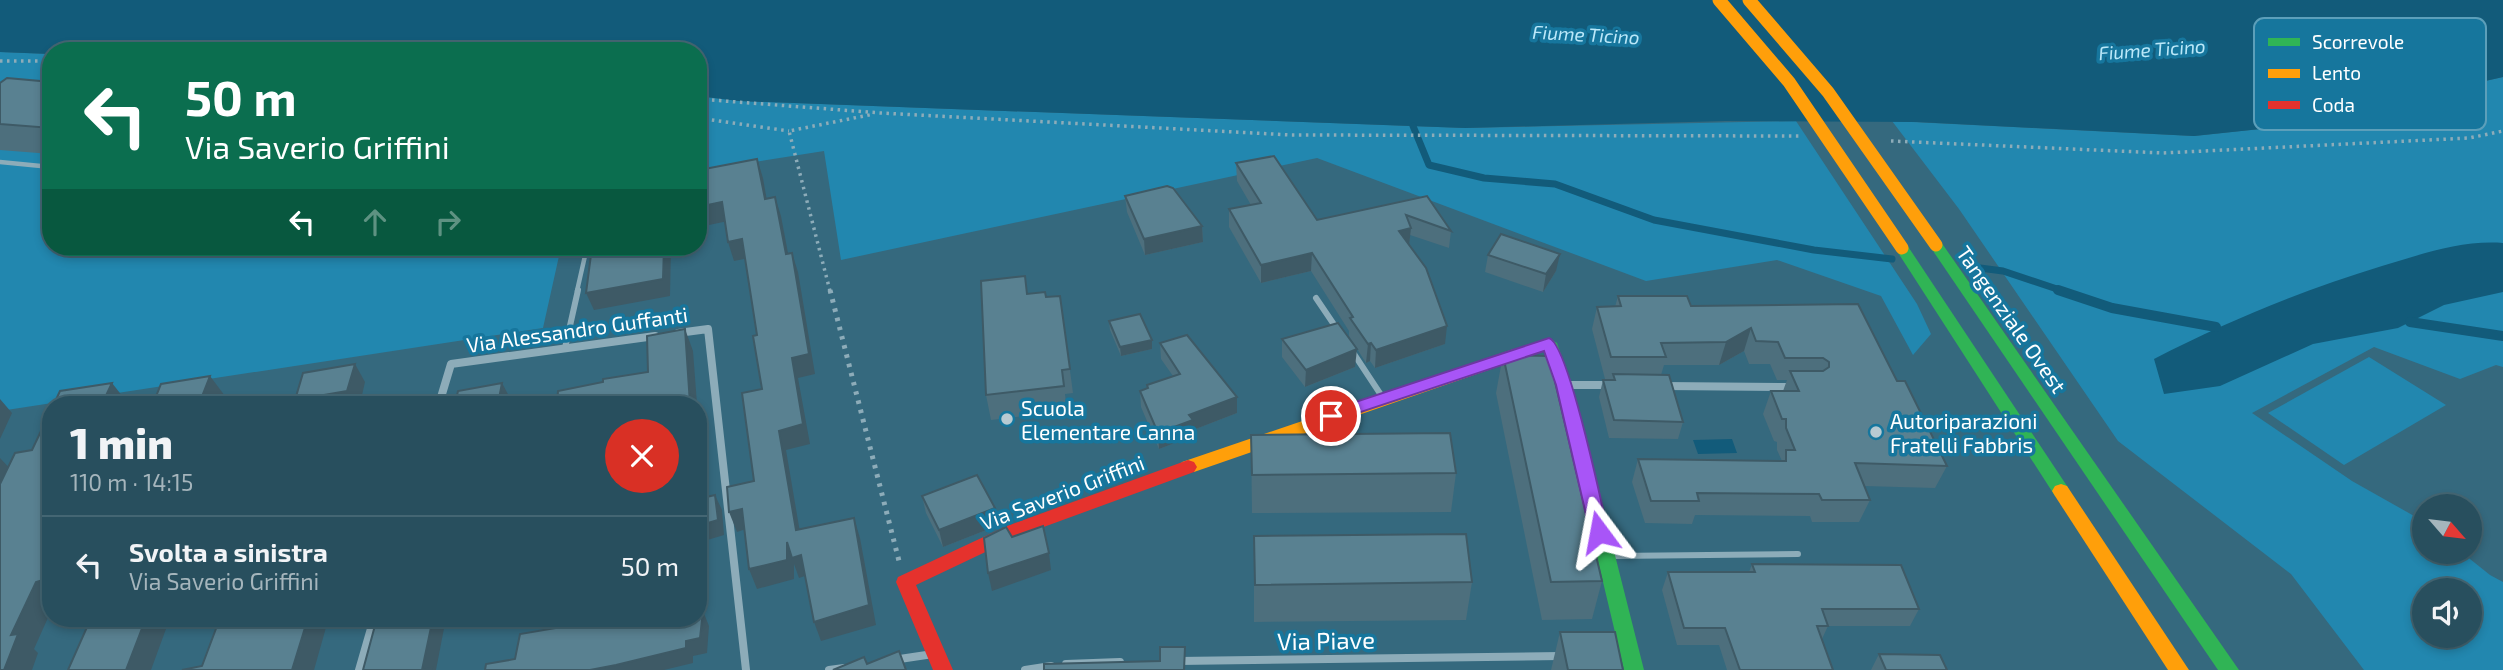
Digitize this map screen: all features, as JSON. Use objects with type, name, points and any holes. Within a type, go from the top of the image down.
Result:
[{"type":"main road","points":[[1719,0],[1789,82],[1902,248],[2179,670]]},
{"type":"main road","name":"Tangenziale Ovest","points":[[1749,0],[1828,92],[2229,670]]},
{"type":"main road","name":"Via Saverio Griffini","points":[[905,582],[1013,531],[1383,398],[1549,343],[1564,385]]},
{"type":"main road","points":[[1564,385],[1627,660]]},
{"type":"main road","points":[[905,582],[943,670]]},
{"type":"street","name":"Via Alessandro Guffanti","points":[[441,396],[451,364],[708,329],[746,670]]},
{"type":"street","points":[[1564,385],[1620,385]]},
{"type":"street","points":[[1648,385],[1800,387]]},
{"type":"street","points":[[359,670],[371,627]]},
{"type":"street","points":[[882,662],[934,653]]},
{"type":"street","name":"Via Piave","points":[[1163,661],[1568,656]]},
{"type":"street","points":[[1025,670],[1079,662],[1135,662]]},
{"type":"street","points":[[829,670],[855,666]]},
{"type":"lane","points":[[0,162],[42,166]]},
{"type":"lane","points":[[565,348],[585,256]]},
{"type":"lane","points":[[1316,298],[1338,331]]},
{"type":"lane","points":[[1346,342],[1383,398]]},
{"type":"lane","points":[[1605,556],[1798,554]]},
{"type":"path","points":[[0,61],[42,61]]},
{"type":"path","points":[[707,100],[881,113],[1290,135],[1801,136]]},
{"type":"path","points":[[707,119],[789,131],[881,113]]},
{"type":"path","points":[[789,131],[905,582]]},
{"type":"path","points":[[1880,140],[2163,153],[2456,139],[2503,131]]},
{"type":"shaded area","points":[[0,52],[42,54],[42,256],[559,256],[543,328],[98,396],[42,396],[42,405],[0,411]]},
{"type":"shaded area","points":[[2503,77],[2503,367],[2496,365],[2460,379],[2374,347],[2252,413],[2352,481],[2412,515],[2412,564],[2476,564],[2503,582],[2503,670],[2364,670],[2291,574],[2118,441],[1959,209],[1892,121],[2194,136],[2254,130],[2486,130],[2486,81]]},
{"type":"shaded area","points":[[707,97],[739,101],[1465,128],[1796,121],[1917,304],[1931,334],[1913,355],[1881,296],[1777,260],[1646,281],[1317,158],[841,260],[824,151],[707,170]]},
{"type":"shaded area","points":[[2369,357],[2446,405],[2344,465],[2268,413]]},
{"type":"water","name":"Fiume Ticino","points":[[0,0],[2503,0],[2503,77],[2486,81],[2486,18],[2254,18],[2254,130],[2194,136],[1917,122],[1725,121],[1465,128],[739,101],[707,97],[707,42],[42,42],[42,54],[0,52]]},
{"type":"water","points":[[2503,243],[2503,292],[2444,305],[2398,328],[2313,344],[2220,386],[2164,394],[2154,359],[2238,319],[2323,285],[2412,257],[2457,246]]},
{"type":"water","points":[[1732,439],[1737,453],[1698,454],[1693,440]]},
{"type":"building","points":[[7,78],[42,81],[42,127],[0,124],[0,83]]},
{"type":"building","points":[[1274,156],[1317,220],[1427,196],[1451,231],[1406,215],[1411,228],[1399,231],[1426,268],[1447,326],[1376,350],[1371,343],[1368,344],[1350,318],[1353,317],[1312,253],[1261,265],[1229,209],[1261,203],[1236,163]]},
{"type":"building","points":[[757,159],[765,199],[775,197],[786,254],[792,253],[809,354],[792,358],[803,424],[779,431],[796,530],[854,518],[869,605],[814,622],[801,555],[792,558],[787,542],[787,560],[749,569],[742,509],[729,512],[727,487],[754,481],[742,393],[762,389],[753,336],[757,335],[742,239],[728,242],[722,202],[707,205],[707,168]]},
{"type":"building","points":[[1167,186],[1173,188],[1202,226],[1144,239],[1125,196]]},
{"type":"building","points":[[1501,234],[1560,254],[1546,274],[1488,255]]},
{"type":"building","points":[[591,256],[664,256],[663,279],[586,293]]},
{"type":"building","points":[[1025,276],[1027,294],[1045,292],[1046,297],[1060,296],[1070,369],[1062,370],[1064,386],[986,395],[981,281]]},
{"type":"building","points":[[1618,296],[1687,296],[1691,306],[1858,304],[1897,381],[1905,381],[1947,466],[1855,463],[1870,500],[1822,500],[1819,494],[1697,493],[1699,501],[1651,501],[1638,459],[1786,461],[1786,450],[1795,450],[1786,428],[1786,419],[1782,419],[1771,391],[1799,391],[1790,371],[1823,371],[1829,367],[1829,362],[1823,358],[1785,358],[1778,342],[1756,341],[1751,328],[1726,342],[1661,343],[1666,357],[1611,357],[1597,307],[1621,306]]},
{"type":"building","points":[[1140,314],[1152,340],[1120,347],[1109,321]]},
{"type":"building","points":[[1338,323],[1357,349],[1306,370],[1282,339]]},
{"type":"building","points":[[685,329],[689,396],[558,396],[558,391],[603,382],[603,379],[648,372],[647,336]]},
{"type":"building","points":[[1187,335],[1237,397],[1189,415],[1193,420],[1158,433],[1140,391],[1148,388],[1147,385],[1180,374],[1160,343]]},
{"type":"building","points":[[1503,355],[1549,356],[1602,581],[1551,582]]},
{"type":"building","points":[[355,364],[347,391],[318,396],[296,396],[303,373]]},
{"type":"building","points":[[1613,374],[1669,375],[1683,422],[1614,420],[1603,380],[1615,380]]},
{"type":"building","points":[[210,376],[202,396],[156,396],[161,384]]},
{"type":"building","points":[[112,383],[106,396],[58,396],[60,391]]},
{"type":"building","points":[[502,383],[500,396],[457,396],[458,391]]},
{"type":"building","points":[[42,429],[42,580],[36,582],[11,635],[18,634],[4,670],[0,670],[0,484],[15,453],[32,450]]},
{"type":"building","points":[[1450,433],[1456,473],[1252,475],[1251,435]]},
{"type":"building","points":[[977,475],[995,508],[939,530],[922,496]]},
{"type":"building","points":[[715,495],[718,520],[707,523],[707,497]]},
{"type":"building","points":[[1043,526],[1049,553],[988,573],[984,538],[1006,527],[1012,537]]},
{"type":"building","points":[[1466,534],[1472,582],[1255,585],[1254,536]]},
{"type":"building","points":[[1752,564],[1901,565],[1919,609],[1822,609],[1828,626],[1817,626],[1833,670],[1740,670],[1725,628],[1684,628],[1668,572],[1755,572]]},
{"type":"building","points":[[87,627],[143,627],[126,670],[68,670]]},
{"type":"building","points":[[217,627],[305,627],[292,670],[182,670],[202,666]]},
{"type":"building","points":[[375,627],[431,627],[422,670],[363,670]]},
{"type":"building","points":[[562,627],[701,627],[700,638],[686,641],[686,648],[616,665],[590,670],[485,670],[486,664],[515,659],[520,634]]},
{"type":"building","points":[[1560,632],[1615,632],[1623,670],[1568,670]]},
{"type":"building","points":[[1160,647],[1185,647],[1184,670],[1044,670],[1044,664],[1160,661]]},
{"type":"building","points":[[899,651],[906,670],[833,670],[864,657],[867,664]]},
{"type":"building","points":[[1879,654],[1940,655],[1947,670],[1886,670]]},
{"type":"waterway","points":[[1413,126],[1429,165],[1484,178],[1555,184],[1654,220],[1814,250],[1892,259]]},
{"type":"waterway","points":[[1980,268],[2003,271],[2063,291]]},
{"type":"waterway","points":[[2058,290],[2112,308],[2216,327]]},
{"type":"waterway","points":[[2410,322],[2503,336]]},
{"type":"traffic: fast","points":[[1936,245],[2229,670]]},
{"type":"traffic: fast","points":[[1902,248],[2061,491]]},
{"type":"traffic: fast","points":[[1514,355],[1549,343],[1564,385],[1634,670]]},
{"type":"traffic: slow","points":[[1719,0],[1789,82],[1902,248]]},
{"type":"traffic: slow","points":[[1749,0],[1828,92],[1936,245]]},
{"type":"traffic: slow","points":[[1188,467],[1514,355]]},
{"type":"traffic: slow","points":[[2061,491],[2179,670]]},
{"type":"traffic: jam","points":[[943,670],[905,582],[1013,531],[1188,467]]},
{"type":"place","name":"Scuola Elementare Canna","points":[[1007,419]]},
{"type":"place","name":"Autoriparazioni Fratelli Fabbris","points":[[1876,432]]},
{"type":"route","points":[[1331,416],[1549,343],[1564,385],[1599,532]]}]
